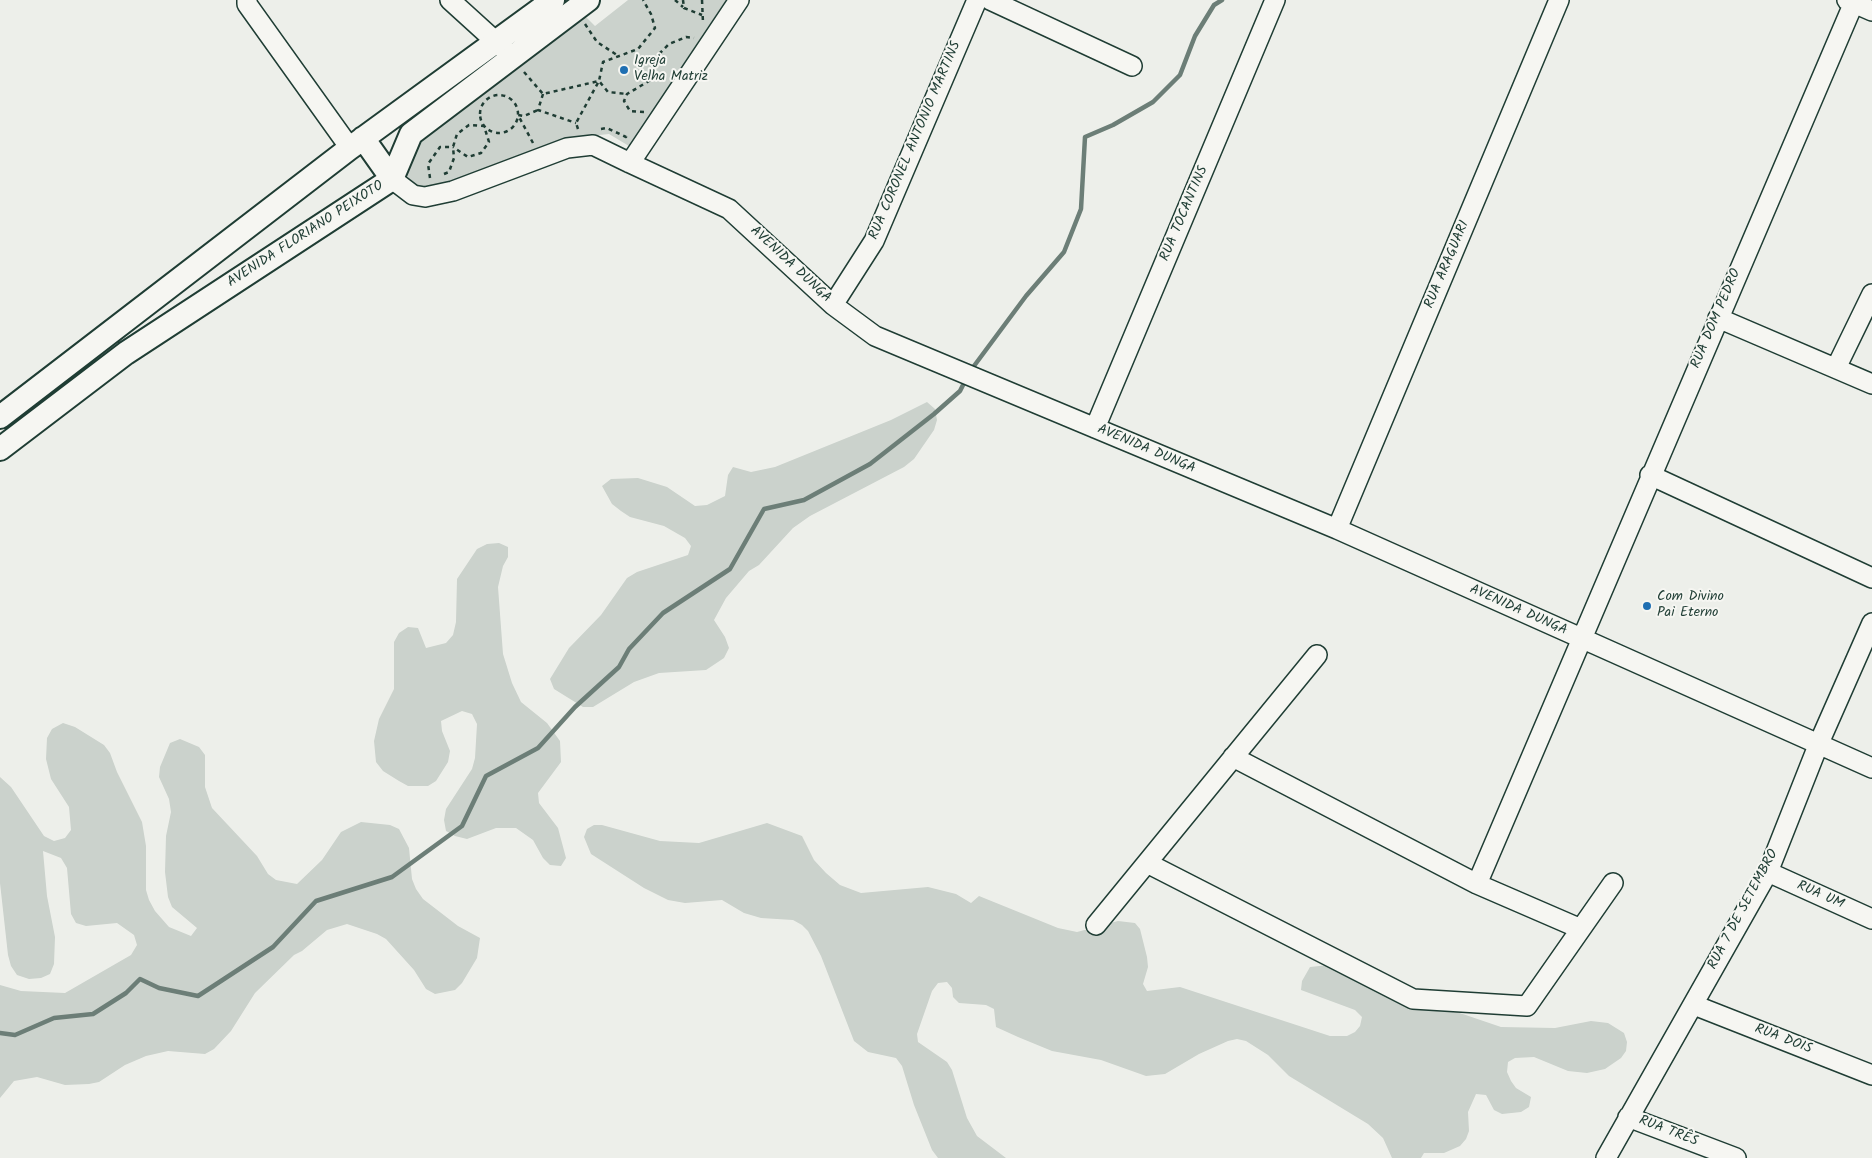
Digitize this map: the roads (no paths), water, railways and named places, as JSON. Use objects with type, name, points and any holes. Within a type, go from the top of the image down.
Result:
[{"type":"street","points":[[247,0],[247,4],[357,143],[392,179]]},
{"type":"street","points":[[450,0],[509,55]]},
{"type":"street","name":"AVENIDA FLORIANO PEIXOTO","points":[[5,414],[357,143],[509,55],[553,0]]},
{"type":"street","name":"AVENIDA FLORIANO PEIXOTO","points":[[0,449],[126,353],[392,179],[411,134],[509,55],[588,0]]},
{"type":"street","points":[[630,164],[739,0]]},
{"type":"street","name":"RUA CORONEL ANTONIO MARTINS","points":[[833,305],[874,241],[977,0]]},
{"type":"street","points":[[990,0],[1132,66]]},
{"type":"street","name":"RUA TOCANTINS","points":[[1095,428],[1275,0]]},
{"type":"street","name":"RUA ARAGUARI","points":[[1337,529],[1559,0]]},
{"type":"street","points":[[1852,1],[1872,11]]},
{"type":"street","name":"RUA DOM PEDRO","points":[[1477,884],[1852,1]]},
{"type":"street","name":"AVENIDA DUNGA","points":[[392,179],[413,195],[425,197],[453,190],[567,148],[594,145],[630,164],[730,209],[833,305],[875,336],[1337,529],[1872,768]]},
{"type":"street","points":[[1836,368],[1872,294]]},
{"type":"street","points":[[1718,318],[1872,384]]},
{"type":"street","points":[[110,332],[126,353]]},
{"type":"street","points":[[5,414],[25,429]]},
{"type":"street","points":[[1650,476],[1872,578]]},
{"type":"street","name":"RUA 7 DE SETEMBRO","points":[[1606,1158],[1768,872],[1819,743],[1872,623]]},
{"type":"street","points":[[1096,925],[1317,655]]},
{"type":"street","points":[[1233,757],[1477,884],[1581,929]]},
{"type":"street","points":[[1147,863],[1413,1000],[1527,1006],[1613,884]]},
{"type":"street","name":"RUA UM","points":[[1768,872],[1872,919]]},
{"type":"street","name":"RUA DOIS","points":[[1694,1005],[1872,1075]]},
{"type":"street","name":"RUA TRÊS","points":[[1628,1117],[1736,1158]]},
{"type":"waterway","points":[[971,370],[1026,296],[1064,252],[1081,209],[1085,137],[1113,125],[1153,102],[1180,75],[1195,36],[1214,5],[1222,0]]},
{"type":"waterway","points":[[0,1033],[15,1035],[54,1018],[93,1014],[126,993],[140,979],[159,988],[198,996],[273,947],[316,901],[392,877],[462,826],[486,776],[538,748],[575,707],[619,667],[629,649],[663,613],[730,569],[764,509],[804,500],[870,464],[960,391],[966,379]]},
{"type":"place","name":"Igreja Velha Matriz","points":[[624,70]]},
{"type":"place","name":"Com Divino Pai Eterno","points":[[1647,606]]}]
